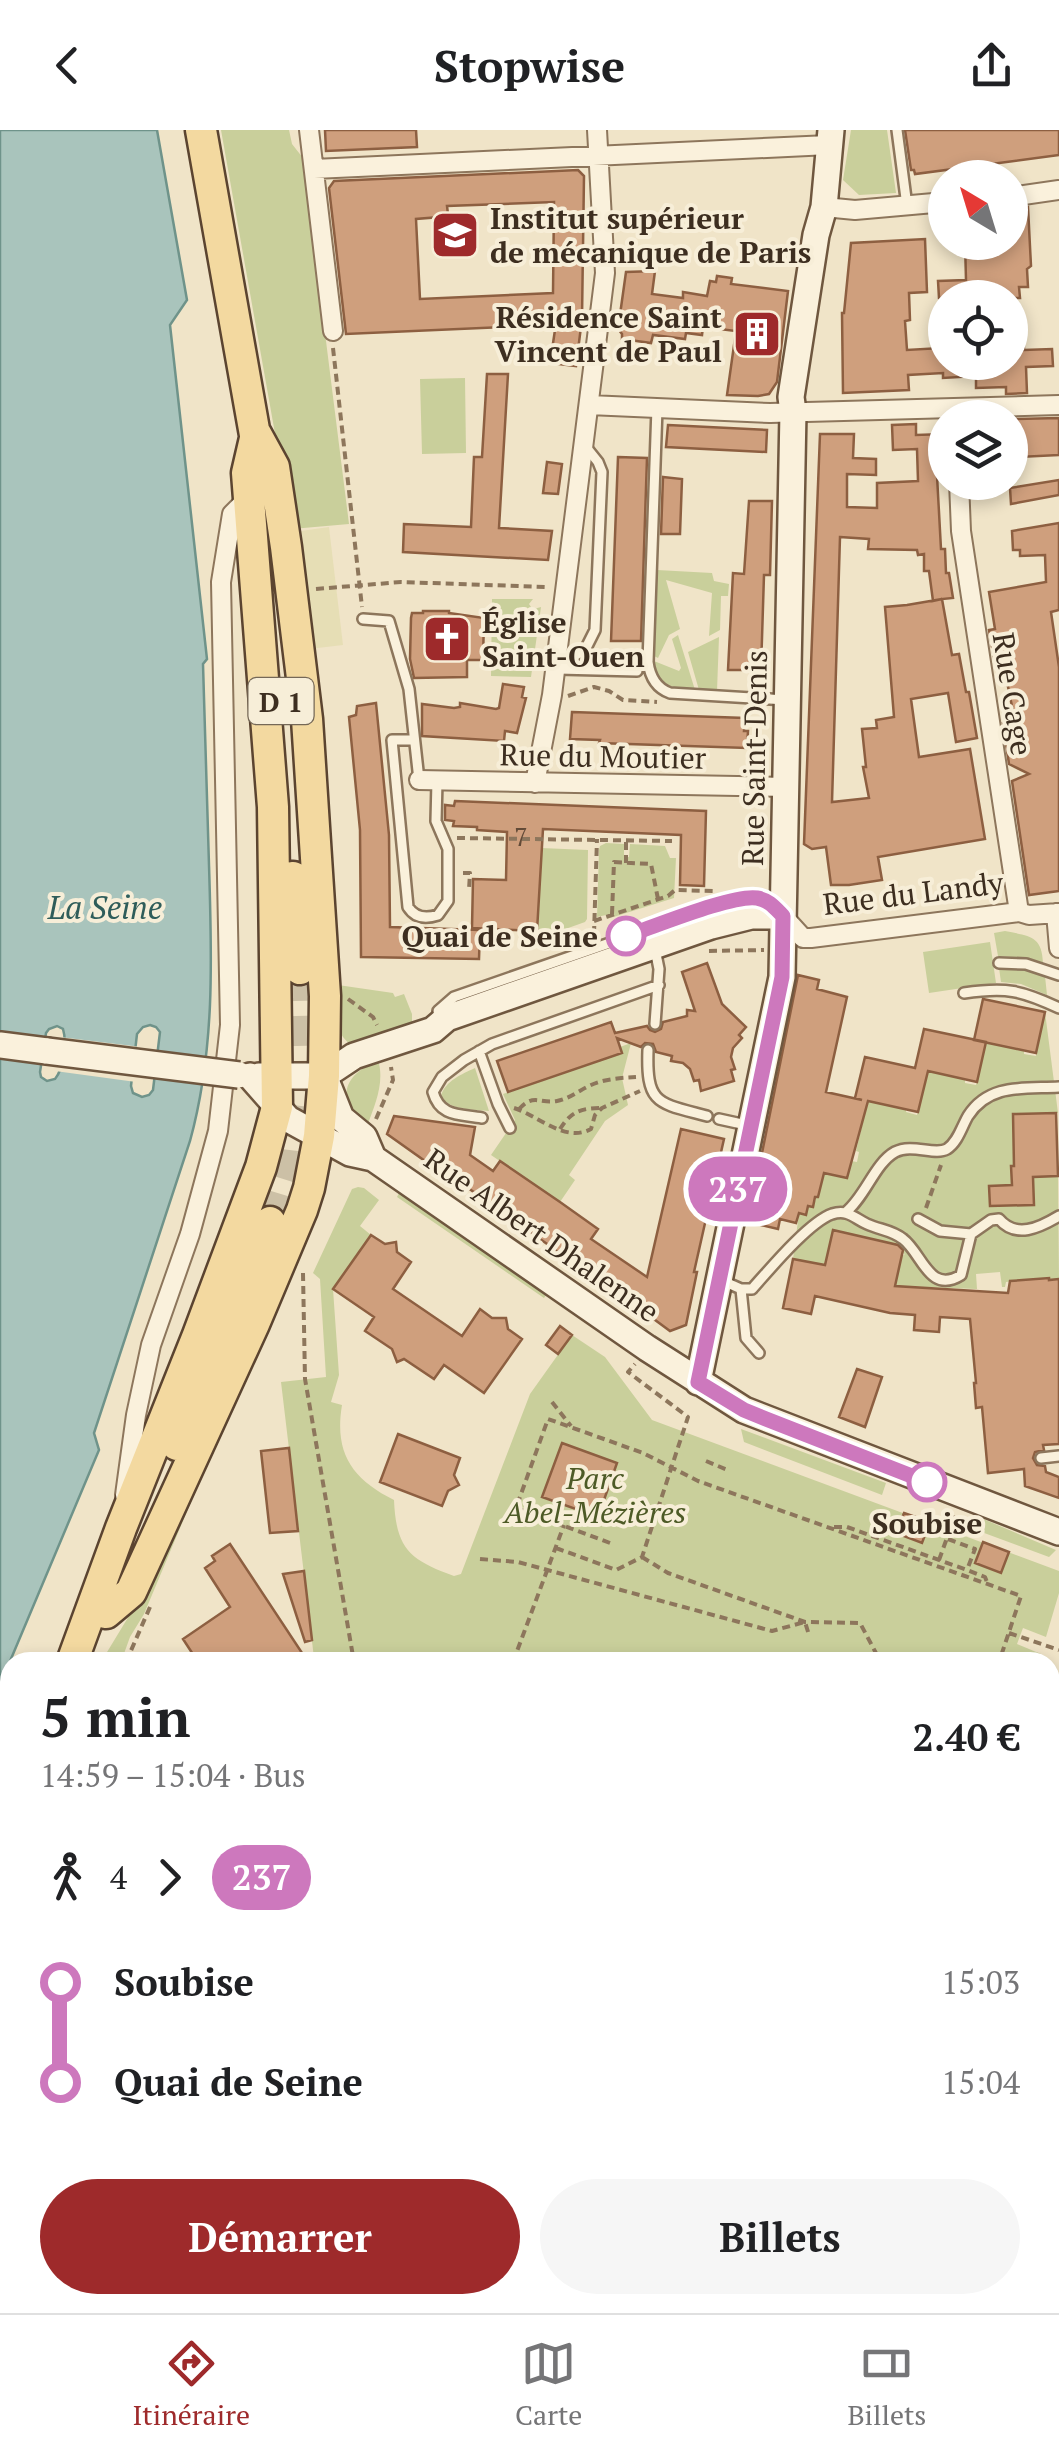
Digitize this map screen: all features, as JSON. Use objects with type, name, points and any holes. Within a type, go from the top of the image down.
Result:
[{"type":"main road","points":[[106,1613],[131,1592],[254,1324],[310,1188],[324,1076],[325,996],[307,719],[286,547],[274,467],[256,434],[201,130]]},
{"type":"main road","name":"Rue Saint-Denis","points":[[698,1382],[731,1284],[752,1126],[782,977],[791,397],[824,207],[830,138]]},
{"type":"main road","points":[[76,1652],[261,1168],[277,1107],[255,1076],[273,808],[247,473],[256,434]]},
{"type":"main road","name":"D 1","points":[[256,434],[277,639],[300,968]]},
{"type":"main road","name":"Rue du Landy","points":[[324,1076],[354,1056],[433,1030],[447,1018],[731,920],[783,916]]},
{"type":"main road","points":[[0,1045],[255,1076],[324,1076]]},
{"type":"main road","name":"Rue Albert Dhalenne","points":[[324,1076],[341,1118],[364,1137],[373,1158]]},
{"type":"main road","name":"Rue Albert Dhalenne","points":[[277,1107],[288,1119],[350,1154],[373,1158],[720,1396],[758,1416],[1059,1532]]},
{"type":"main road","points":[[88,1652],[270,1222]]},
{"type":"street","points":[[309,130],[333,340]]},
{"type":"street","points":[[535,783],[555,669],[605,274],[596,130]]},
{"type":"street","points":[[314,169],[599,156],[830,138]]},
{"type":"street","points":[[1028,194],[1059,190]]},
{"type":"street","points":[[824,207],[855,210],[928,204]]},
{"type":"street","points":[[589,405],[928,414]]},
{"type":"street","points":[[1028,408],[1059,405]]},
{"type":"street","points":[[121,1528],[136,1415],[151,1345],[190,1234],[218,1131],[230,1024],[221,582],[232,514],[249,497]]},
{"type":"street","name":"Rue Cage","points":[[960,500],[961,531],[1018,912]]},
{"type":"street","name":"Rue du Moutier","points":[[428,781],[786,786]]},
{"type":"street","name":"Rue du Landy","points":[[783,916],[802,938],[812,938],[1018,912],[1057,913]]},
{"type":"street","points":[[1057,913],[1059,948]]},
{"type":"lane","points":[[896,130],[907,206]]},
{"type":"lane","points":[[657,408],[648,662],[651,676],[658,687],[670,694],[787,700]]},
{"type":"lane","points":[[555,669],[586,648],[595,630],[602,472],[592,452],[584,446]]},
{"type":"lane","points":[[362,619],[389,621],[411,704],[413,740],[428,781],[436,822],[452,856],[448,901],[432,917],[412,914],[406,898],[392,740],[413,740]]},
{"type":"lane","points":[[555,669],[638,670]]},
{"type":"lane","name":"Rue du Landy","points":[[410,1036],[454,996],[733,900],[760,898],[770,902],[783,916]]},
{"type":"lane","points":[[654,946],[659,970],[655,1024]]},
{"type":"lane","points":[[999,963],[1026,964],[1059,975]]},
{"type":"lane","points":[[482,1118],[444,1111],[438,1106],[433,1092],[442,1076],[479,1051],[659,986]]},
{"type":"lane","points":[[964,993],[1008,990],[1059,1008]]},
{"type":"lane","points":[[648,1050],[648,1082],[669,1106],[707,1116]]},
{"type":"lane","points":[[479,1051],[510,1128]]},
{"type":"lane","points":[[759,1354],[746,1338],[731,1284],[752,1289],[821,1220],[846,1212],[856,1203],[885,1160],[895,1152],[913,1147],[944,1151],[981,1100],[998,1090],[1059,1087]]},
{"type":"lane","points":[[719,1119],[752,1126]]},
{"type":"lane","points":[[846,1212],[878,1229],[892,1230],[908,1242],[926,1270],[940,1280],[952,1281],[961,1275],[971,1234]]},
{"type":"lane","points":[[918,1219],[940,1231],[971,1234],[994,1219],[1008,1228],[1021,1230],[1037,1228],[1059,1216]]},
{"type":"lane","points":[[1041,1458],[1059,1456]]},
{"type":"path","points":[[333,340],[362,619]]},
{"type":"path","points":[[306,590],[400,582],[566,588]]},
{"type":"path","points":[[516,838],[517,828]]},
{"type":"path","points":[[444,841],[516,838],[672,842]]},
{"type":"path","points":[[594,948],[597,839]]},
{"type":"path","points":[[626,840],[626,862]]},
{"type":"path","points":[[612,914],[614,862],[651,864],[658,899]]},
{"type":"path","points":[[594,921],[674,890],[729,891],[733,900]]},
{"type":"path","points":[[607,1080],[648,1082],[602,1108],[595,1114],[591,1129],[584,1133],[559,1130],[520,1109],[534,1099],[554,1102],[607,1080]]},
{"type":"path","points":[[559,1130],[570,1114],[602,1108]]},
{"type":"path","points":[[918,1219],[940,1172],[944,1151]]},
{"type":"path","points":[[303,1263],[306,1380],[352,1652]]},
{"type":"path","points":[[556,1548],[616,1570],[642,1557],[688,1417],[628,1372],[648,1348]]},
{"type":"path","points":[[552,1402],[572,1428]]},
{"type":"path","points":[[610,1543],[516,1508],[548,1419],[643,1452],[698,1481],[1021,1596],[1003,1652]]},
{"type":"path","points":[[706,1461],[730,1470]]},
{"type":"path","points":[[939,1560],[962,1495]]},
{"type":"path","points":[[517,1652],[564,1525]]},
{"type":"path","points":[[829,1528],[847,1527],[985,1576],[987,1584]]},
{"type":"path","points":[[946,1538],[975,1549],[967,1570]]},
{"type":"path","points":[[642,1557],[668,1573],[806,1622]]},
{"type":"path","points":[[480,1559],[518,1562],[772,1631],[806,1622],[860,1622],[875,1652]]},
{"type":"path","points":[[806,1622],[809,1634]]},
{"type":"path","points":[[1009,1633],[1059,1650]]},
{"type":"shaded area","points":[[329,527],[343,645],[309,649],[294,532]]},
{"type":"green space","points":[[221,130],[289,130],[292,144],[303,158],[349,524],[292,529]]},
{"type":"green space","points":[[851,130],[887,130],[896,193],[859,195],[843,180]]},
{"type":"green space","points":[[465,378],[466,453],[422,454],[420,379]]},
{"type":"green space","points":[[657,570],[712,573],[714,581],[729,584],[728,596],[721,596],[720,630],[709,636],[712,593],[666,580],[680,629],[669,635],[658,658],[654,656]]},
{"type":"green space","points":[[492,599],[533,599],[531,607],[541,607],[531,677],[491,676]]},
{"type":"green space","points":[[678,635],[695,690],[667,684],[655,669],[654,661],[679,671],[672,639]]},
{"type":"green space","points":[[719,637],[717,691],[699,690],[688,652]]},
{"type":"green space","points":[[606,843],[624,844],[624,858],[629,857],[630,844],[665,846],[670,858],[676,858],[674,898],[607,919],[606,915],[597,917],[599,850]]},
{"type":"green space","points":[[541,848],[588,850],[585,922],[557,932],[537,930]]},
{"type":"green space","points":[[1005,931],[1037,942],[1043,963],[998,956],[994,933]]},
{"type":"green space","points":[[990,942],[996,983],[929,993],[923,952]]},
{"type":"green space","points":[[1014,967],[1045,976],[1047,995],[1021,984],[1001,982],[999,968]]},
{"type":"green space","points":[[331,984],[393,993],[395,997],[404,994],[412,1024],[353,1046],[337,1027]]},
{"type":"green space","points":[[1045,1012],[1058,1113],[1013,1114],[1012,1166],[1034,1204],[1030,1177],[1058,1176],[1059,1279],[1006,1282],[1002,1287],[1000,1272],[976,1274],[977,1289],[895,1286],[905,1254],[903,1246],[834,1230],[828,1266],[793,1259],[799,1213],[806,1214],[808,1206],[813,1206],[820,1189],[812,1153],[836,1175],[847,1178],[851,1161],[857,1162],[868,1101],[917,1115],[928,1071],[976,1085],[986,1042],[1036,1056]]},
{"type":"green space","points":[[631,1043],[622,1078],[628,1105],[605,1121],[569,1175],[575,1180],[560,1202],[491,1155],[515,1120],[503,1094],[622,1053],[620,1047]]},
{"type":"green space","points":[[378,1060],[380,1085],[367,1126],[350,1107],[347,1089],[357,1073]]},
{"type":"green space","points":[[475,1068],[489,1111],[456,1107],[441,1096],[450,1082]]},
{"type":"green space","name":"Parc Abel-Mézières","points":[[364,1188],[379,1200],[360,1226],[371,1235],[333,1289],[339,1375],[331,1402],[342,1405],[341,1437],[349,1463],[367,1483],[394,1500],[402,1541],[416,1558],[454,1576],[461,1574],[530,1394],[572,1335],[605,1357],[652,1420],[1059,1571],[1059,1593],[1046,1637],[1023,1628],[1017,1644],[1036,1652],[313,1652],[281,1382],[326,1377],[320,1279],[313,1273],[352,1189]]},
{"type":"green space","points":[[400,1191],[548,1292],[544,1298],[397,1197]]},
{"type":"green space","points":[[741,1429],[886,1483],[882,1495],[744,1442]]},
{"type":"green space","points":[[214,1447],[125,1652],[107,1652],[135,1606]]},
{"type":"green space","points":[[974,1515],[1056,1550],[1049,1557],[968,1527]]},
{"type":"water","name":"La Seine","points":[[0,130],[157,130],[187,300],[170,325],[207,659],[203,664],[211,935],[208,1038],[190,1141],[94,1433],[99,1450],[14,1652],[0,1652]],"holes":[[[57,1026],[63,1029],[64,1055],[55,1079],[47,1081],[40,1072],[46,1033]],[[143,1027],[156,1027],[160,1032],[153,1090],[142,1097],[133,1093],[131,1086],[137,1034]]]},
{"type":"pier","points":[[60,1037],[141,1047],[136,1082],[55,1071]]},
{"type":"building","points":[[325,130],[416,130],[417,147],[326,151]]},
{"type":"building","points":[[905,130],[1059,130],[1059,155],[1021,160],[928,160],[928,172],[915,174],[911,170]]},
{"type":"building","points":[[578,170],[584,176],[582,319],[576,366],[550,363],[553,325],[346,334],[329,188],[334,181]],"holes":[[[554,202],[553,293],[420,299],[416,219],[448,214],[447,206]]]},
{"type":"building","points":[[1028,207],[1031,266],[1027,269],[1028,280],[966,280],[965,260],[1028,260]]},
{"type":"building","points":[[925,239],[927,292],[909,293],[910,320],[905,321],[907,350],[928,349],[928,374],[908,375],[909,390],[843,393],[842,313],[851,243]]},
{"type":"building","name":"Résidence Saint Vincent de Paul","points":[[655,271],[652,294],[683,298],[683,292],[707,296],[710,281],[716,282],[717,276],[732,278],[731,284],[788,291],[777,382],[769,394],[727,395],[736,331],[703,327],[702,335],[686,333],[685,339],[653,335],[651,343],[622,339],[618,329],[626,272]]},
{"type":"building","points":[[1052,349],[1053,366],[1028,367],[1028,350]]},
{"type":"building","points":[[487,374],[508,374],[499,528],[552,531],[548,560],[403,552],[404,524],[471,527],[474,457],[482,457]]},
{"type":"building","points":[[976,380],[1026,380],[1027,393],[1006,394],[1006,387],[976,388]]},
{"type":"building","points":[[1059,418],[1059,455],[1028,457],[1028,419]]},
{"type":"building","points":[[916,424],[916,435],[928,435],[928,500],[938,500],[941,549],[945,549],[953,598],[942,599],[952,655],[959,654],[977,738],[956,742],[948,693],[911,699],[919,757],[970,749],[985,839],[878,857],[882,880],[831,885],[826,847],[812,849],[804,844],[820,434],[854,434],[853,458],[876,459],[876,475],[847,474],[847,507],[877,508],[877,483],[918,481],[917,449],[893,450],[892,425]],"holes":[[[840,537],[869,539],[868,549],[917,550],[918,555],[924,554],[924,571],[929,571],[933,601],[885,607],[894,717],[876,720],[877,728],[862,729],[869,798],[832,802]]]},
{"type":"building","points":[[668,425],[767,430],[766,452],[666,447]]},
{"type":"building","points":[[618,457],[647,458],[641,641],[611,641]]},
{"type":"building","points":[[547,462],[562,464],[558,494],[543,493]]},
{"type":"building","points":[[663,477],[682,479],[680,534],[661,534]]},
{"type":"building","points":[[1059,480],[1059,495],[1011,504],[1011,500],[1028,500],[1028,485]]},
{"type":"building","points":[[749,501],[772,501],[770,575],[764,575],[761,670],[728,670],[733,573],[744,574]]},
{"type":"building","points":[[1059,523],[1059,610],[1051,612],[1059,667],[1059,891],[1029,895],[1012,781],[1029,774],[1009,764],[1003,723],[1015,721],[1006,677],[995,664],[989,630],[995,629],[989,592],[1046,582],[1045,555],[1020,556],[1020,550],[1013,550],[1012,531]]},
{"type":"building","name":"Église Saint-Ouen","points":[[412,613],[484,618],[483,660],[467,660],[467,677],[414,678],[410,659],[411,618]]},
{"type":"building","points":[[503,684],[524,687],[522,697],[526,698],[517,733],[505,731],[504,741],[422,736],[422,704],[454,708],[460,707],[460,703],[496,709]]},
{"type":"building","points":[[376,703],[389,835],[390,927],[480,930],[479,959],[361,957],[360,830],[349,717],[356,715],[357,706]]},
{"type":"building","points":[[572,712],[745,718],[747,748],[570,739]]},
{"type":"building","points":[[455,801],[706,811],[704,886],[680,885],[681,835],[543,829],[537,931],[472,928],[473,879],[506,880],[507,832],[453,826],[454,821],[445,820],[445,805],[454,806]]},
{"type":"building","points":[[707,963],[722,1004],[746,1027],[731,1057],[734,1081],[701,1091],[699,1080],[694,1081],[690,1069],[671,1061],[672,1056],[656,1052],[653,1044],[641,1047],[617,1038],[622,1053],[508,1092],[497,1061],[611,1022],[615,1033],[647,1026],[655,1032],[663,1022],[687,1016],[687,1010],[695,1011],[682,972]]},
{"type":"building","points":[[798,975],[819,980],[817,989],[847,997],[826,1092],[862,1100],[855,1098],[865,1057],[915,1068],[924,1029],[986,1042],[977,1082],[928,1071],[918,1112],[868,1101],[847,1178],[824,1173],[813,1207],[808,1206],[806,1215],[799,1213],[796,1223],[780,1219],[778,1229],[748,1222]]},
{"type":"building","points":[[983,999],[1045,1012],[1036,1053],[974,1040]]},
{"type":"building","points":[[1056,1113],[1058,1176],[1033,1177],[1034,1205],[990,1206],[989,1186],[1012,1185],[1013,1114]]},
{"type":"building","points":[[394,1116],[475,1127],[470,1155],[493,1171],[500,1161],[560,1202],[598,1229],[591,1239],[647,1277],[681,1129],[724,1139],[686,1325],[670,1331],[387,1134]]},
{"type":"building","points":[[833,1230],[898,1245],[903,1250],[895,1286],[1008,1293],[1010,1281],[1059,1279],[1059,1444],[1043,1445],[1044,1450],[1035,1452],[1033,1458],[1037,1465],[1045,1466],[1046,1472],[1059,1477],[1059,1498],[1025,1486],[1024,1469],[988,1473],[982,1407],[976,1408],[970,1319],[940,1317],[939,1332],[914,1330],[915,1315],[815,1296],[811,1314],[783,1308],[793,1259],[825,1265]]},
{"type":"building","points":[[371,1235],[385,1244],[396,1242],[397,1252],[411,1262],[393,1289],[462,1336],[480,1309],[492,1318],[506,1318],[508,1329],[522,1339],[484,1393],[444,1365],[434,1379],[404,1359],[397,1362],[392,1349],[365,1331],[374,1317],[333,1289]]},
{"type":"building","points":[[560,1326],[572,1335],[558,1354],[546,1345]]},
{"type":"building","points":[[857,1369],[882,1377],[865,1427],[839,1417]]},
{"type":"building","points":[[398,1434],[460,1458],[454,1475],[459,1485],[448,1491],[442,1506],[380,1482]]},
{"type":"building","points":[[562,1443],[617,1463],[598,1517],[542,1497]]},
{"type":"building","points":[[289,1448],[298,1531],[270,1533],[261,1451]]},
{"type":"building","points":[[904,1513],[930,1522],[922,1543],[896,1533]]},
{"type":"building","points":[[983,1542],[1009,1552],[1001,1573],[975,1563]]},
{"type":"building","points":[[230,1544],[301,1652],[191,1652],[183,1639],[230,1607],[205,1568],[215,1561],[212,1556]]},
{"type":"building","points":[[304,1571],[312,1640],[305,1642],[283,1574]]},
{"type":"tunnel","points":[[270,1222],[291,1154],[302,1063],[300,969]]},
{"type":"bus line","name":"237","points":[[626,936],[733,900],[760,898],[770,902],[783,916],[782,977],[698,1382],[744,1410],[927,1482]]},
{"type":"place","name":"Institut supérieur de mécanique de Paris","points":[[455,235]]},
{"type":"place","name":"Résidence Saint Vincent de Paul","points":[[757,334]]},
{"type":"place","name":"Église Saint-Ouen","points":[[447,639]]},
{"type":"place","name":"Quai de Seine","points":[[626,936]]},
{"type":"place","name":"Soubise","points":[[927,1482]]}]
